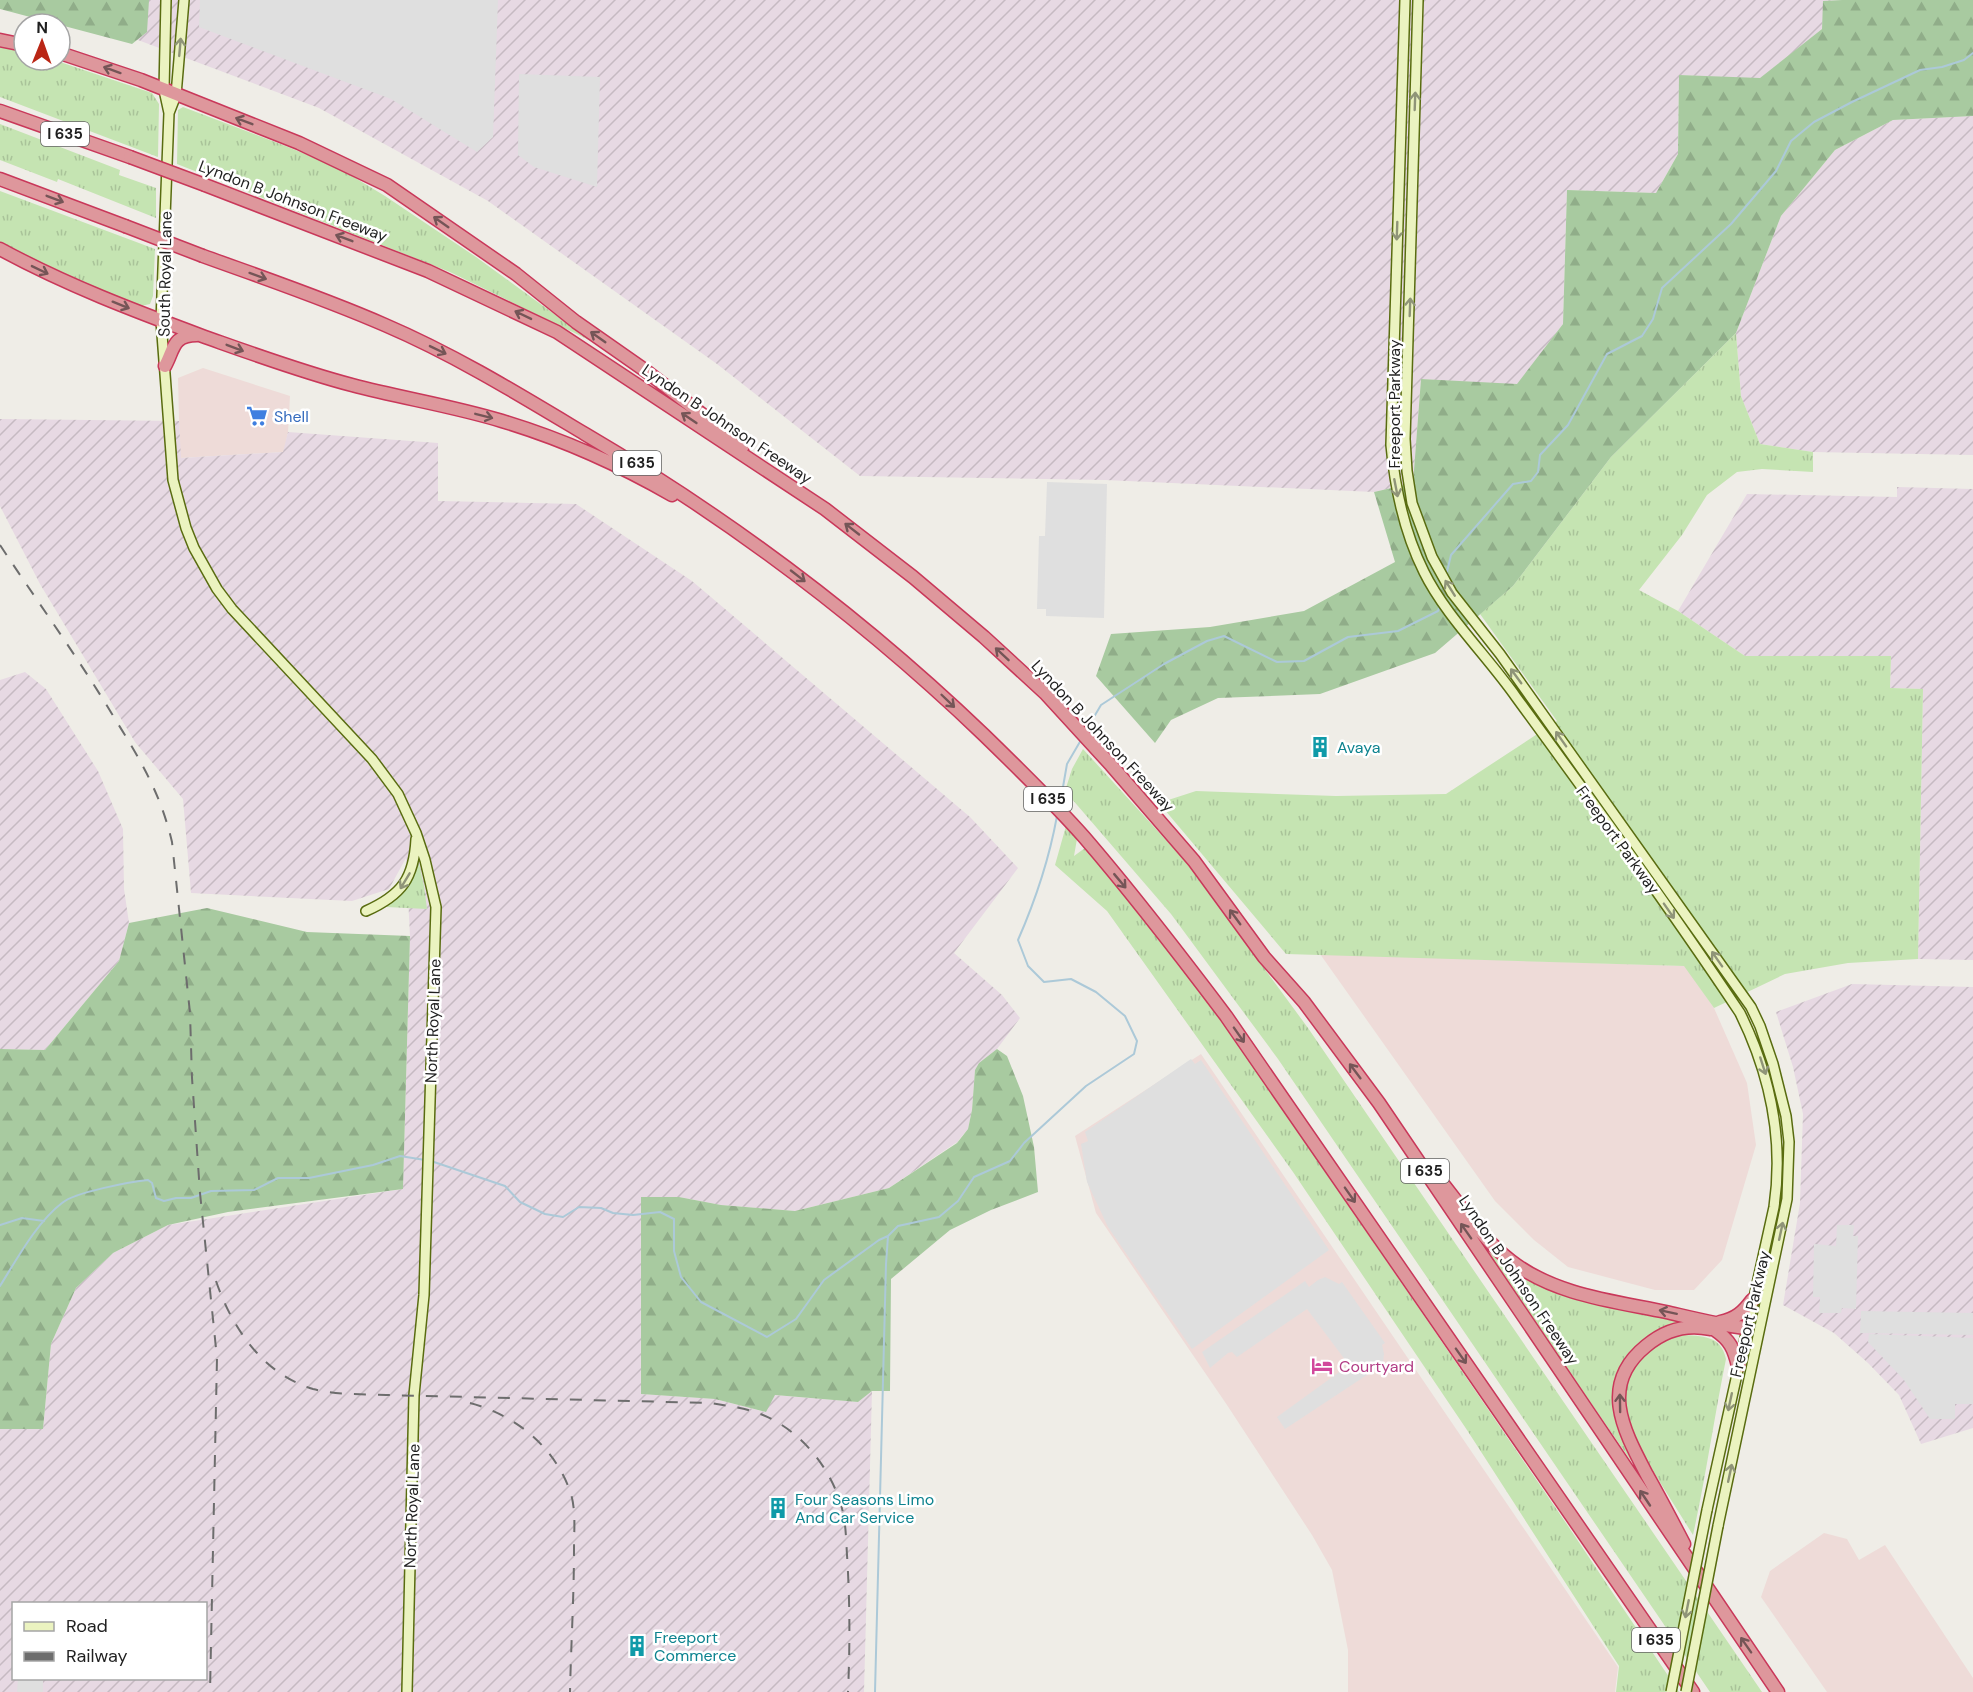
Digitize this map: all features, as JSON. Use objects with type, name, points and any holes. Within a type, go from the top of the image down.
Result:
[{"type":"highway","points":[[72,56],[299,143],[397,191],[516,274],[576,322],[646,371],[825,508]]},
{"type":"highway","name":"Lyndon B Johnson Freeway","points":[[0,111],[205,185],[428,271],[557,332],[825,508],[913,577],[984,637],[1045,693],[1111,765],[1194,861],[1264,957],[1304,1002],[1379,1103],[1778,1692]]},
{"type":"highway","name":"I 635","points":[[0,178],[386,325],[448,355],[536,403],[637,463],[769,553],[832,602],[937,690],[1013,763],[1083,836],[1162,932],[1226,1016],[1692,1692]]},
{"type":"highway","points":[[0,249],[52,277],[161,321],[308,373],[500,420],[577,447],[643,478],[769,553]]},
{"type":"highway","points":[[165,366],[174,344],[188,335],[203,336]]},
{"type":"highway","points":[[1379,1103],[1484,1235],[1501,1253],[1530,1274],[1583,1295],[1745,1331]]},
{"type":"highway","points":[[1713,1598],[1624,1431],[1619,1405],[1623,1378],[1637,1354],[1646,1345],[1670,1331],[1715,1326],[1732,1319],[1743,1312],[1752,1299]]},
{"type":"highway","points":[[1715,1326],[1734,1348],[1738,1366]]},
{"type":"highway","points":[[1620,1587],[1686,1692]]},
{"type":"main road","name":"South Royal Lane","points":[[166,0],[164,90],[169,113],[161,321],[168,434]]},
{"type":"main road","name":"South Royal Lane","points":[[169,113],[176,95],[184,0]]},
{"type":"main road","name":"Freeport Parkway","points":[[1405,0],[1391,445],[1398,495],[1414,549],[1424,573],[1439,597],[1533,720],[1740,1012],[1762,1065],[1775,1119],[1778,1156],[1774,1208],[1745,1331],[1671,1692]]},
{"type":"main road","name":"Freeport Parkway","points":[[1418,0],[1405,439],[1409,492],[1432,556],[1452,593],[1547,718],[1751,1007],[1760,1025],[1782,1097],[1787,1125],[1789,1157],[1787,1199],[1718,1526],[1686,1692]]},
{"type":"main road","name":"North Royal Lane","points":[[168,434],[173,480],[194,548],[218,589],[256,636],[377,764],[398,794],[416,833],[436,907],[424,1295],[414,1395],[407,1692]]},
{"type":"main road","points":[[1533,720],[1547,718]]},
{"type":"main road","points":[[1539,729],[1547,718]]},
{"type":"main road","points":[[366,911],[389,899],[405,883],[414,860],[416,833]]},
{"type":"main road","points":[[1638,867],[1647,861]]},
{"type":"main road","points":[[1778,1156],[1789,1157]]},
{"type":"shaded area","points":[[0,0],[1842,0],[1824,1],[1822,29],[1760,79],[1679,75],[1678,154],[1656,193],[1567,190],[1563,324],[1517,385],[1421,379],[1413,483],[1374,492],[1105,480],[860,476],[717,364],[488,201],[319,108],[138,40],[72,21],[72,12],[41,12]]},
{"type":"shaded area","points":[[200,0],[498,0],[493,137],[477,152],[391,99],[199,27]]},
{"type":"shaded area","points":[[519,74],[600,77],[597,187],[534,167],[518,155]]},
{"type":"shaded area","points":[[1973,116],[1973,455],[1813,452],[1760,444],[1741,396],[1736,333],[1781,216],[1835,150],[1893,120]]},
{"type":"shaded area","points":[[203,368],[290,396],[288,432],[284,452],[180,458],[178,378]]},
{"type":"shaded area","points":[[0,419],[179,421],[181,458],[283,452],[288,432],[438,443],[438,501],[576,504],[692,581],[970,817],[1018,868],[954,953],[1002,995],[1020,1018],[997,1049],[975,1070],[968,1129],[957,1142],[889,1188],[795,1211],[721,1205],[679,1197],[641,1394],[715,1399],[765,1412],[774,1395],[858,1402],[872,1391],[864,1692],[0,1692],[0,1429],[43,1429],[51,1344],[76,1288],[113,1253],[168,1225],[403,1189],[410,936],[406,858],[389,889],[352,901],[191,893],[183,799],[135,742],[40,584],[0,506]]},
{"type":"shaded area","points":[[1047,482],[1107,484],[1104,618],[1046,616],[1046,609],[1037,609],[1039,536],[1045,536]]},
{"type":"shaded area","points":[[1897,487],[1973,489],[1973,960],[1918,959],[1923,689],[1890,688],[1891,656],[1745,656],[1678,611],[1747,494],[1897,497]]},
{"type":"shaded area","points":[[25,672],[46,689],[98,771],[123,829],[124,889],[129,923],[119,961],[45,1050],[0,1049],[0,680]]},
{"type":"shaded area","points":[[1320,954],[1685,966],[1714,1008],[1747,1083],[1756,1145],[1722,1260],[1694,1290],[1655,1290],[1568,1267],[1534,1240],[1495,1201]]},
{"type":"shaded area","points":[[1852,984],[1973,987],[1973,1428],[1921,1444],[1899,1395],[1868,1363],[1834,1333],[1783,1305],[1800,1203],[1803,1114],[1793,1067],[1776,1012]]},
{"type":"shaded area","points":[[1201,1054],[1618,1667],[1615,1692],[1348,1692],[1348,1650],[1332,1570],[1312,1535],[1227,1405],[1096,1213],[1075,1136]]},
{"type":"shaded area","points":[[1191,1059],[1195,1064],[1201,1060],[1329,1250],[1192,1349],[1108,1227],[1087,1182],[1081,1144],[1088,1141],[1085,1132]]},
{"type":"shaded area","points":[[1837,1225],[1854,1225],[1853,1236],[1858,1236],[1856,1309],[1842,1308],[1841,1313],[1819,1313],[1820,1297],[1813,1297],[1814,1244],[1836,1246]]},
{"type":"shaded area","points":[[1325,1277],[1339,1284],[1342,1282],[1385,1343],[1382,1345],[1383,1362],[1376,1369],[1285,1429],[1277,1417],[1349,1365],[1307,1309],[1237,1357],[1232,1352],[1228,1353],[1210,1368],[1202,1352],[1305,1281],[1309,1287]]},
{"type":"shaded area","points":[[1861,1311],[1973,1313],[1973,1335],[1860,1333]]},
{"type":"shaded area","points":[[1869,1334],[1973,1338],[1973,1404],[1955,1404],[1955,1419],[1930,1419],[1904,1380],[1868,1342]]},
{"type":"shaded area","points":[[1824,1533],[1847,1539],[1859,1560],[1885,1545],[1973,1678],[1973,1692],[1827,1692],[1761,1597],[1770,1571]]},
{"type":"shaded area","points":[[18,1680],[43,1680],[43,1692],[17,1692]]},
{"type":"green space","points":[[0,0],[149,0],[147,32],[132,44],[72,28],[72,12],[12,12],[0,9]]},
{"type":"green space","points":[[1973,0],[1973,116],[1893,120],[1835,150],[1781,216],[1736,333],[1611,457],[1513,586],[1435,653],[1320,694],[1218,698],[1171,720],[1155,743],[1096,676],[1111,634],[1210,627],[1304,611],[1395,562],[1374,492],[1413,483],[1421,379],[1517,384],[1563,324],[1567,190],[1656,193],[1678,154],[1679,75],[1760,78],[1822,29],[1823,1]]},
{"type":"green space","points":[[0,47],[12,50],[12,72],[72,72],[72,66],[152,93],[159,104],[158,157],[0,97]]},
{"type":"green space","points":[[183,107],[337,167],[476,257],[591,341],[450,272],[177,164],[178,110]]},
{"type":"green space","points":[[0,124],[120,170],[119,175],[156,188],[156,218],[58,179],[57,182],[0,160]]},
{"type":"green space","points":[[0,191],[155,249],[153,296],[150,304],[141,306],[62,276],[0,245]]},
{"type":"green space","points":[[1736,333],[1741,396],[1760,444],[1813,452],[1813,472],[1762,469],[1737,472],[1707,495],[1682,535],[1639,590],[1678,611],[1745,656],[1891,656],[1890,688],[1923,689],[1918,959],[1848,963],[1785,974],[1714,1008],[1684,966],[1286,954],[1159,803],[1196,791],[1336,796],[1446,794],[1557,721],[1480,614],[1513,586],[1611,457]]},
{"type":"green space","points":[[1083,749],[1186,862],[1308,1028],[1762,1692],[1710,1692],[1278,1059],[1171,914],[1065,791],[1072,769]]},
{"type":"green space","points":[[1066,826],[1077,839],[1074,856],[1085,848],[1196,983],[1679,1692],[1616,1692],[1619,1666],[1467,1430],[1293,1172],[1107,911],[1055,865]]},
{"type":"green space","points":[[418,859],[427,909],[386,907],[411,881]]},
{"type":"green space","points":[[207,908],[307,932],[410,936],[403,1189],[228,1212],[168,1225],[113,1253],[76,1288],[51,1344],[43,1429],[0,1429],[0,1049],[45,1050],[119,961],[129,923]]},
{"type":"green space","points":[[997,1049],[1007,1056],[1023,1096],[1034,1147],[1038,1192],[991,1210],[950,1230],[891,1279],[890,1391],[872,1391],[858,1402],[775,1395],[766,1412],[715,1399],[641,1394],[641,1197],[679,1197],[721,1205],[795,1211],[889,1188],[957,1143],[968,1129],[975,1070],[979,1063]]},
{"type":"green space","points":[[1481,1237],[1541,1286],[1702,1324],[1659,1333],[1615,1390],[1614,1407],[1618,1429],[1634,1459],[1631,1461],[1478,1239]]},
{"type":"green space","points":[[1681,1335],[1710,1338],[1720,1345],[1726,1359],[1693,1535],[1631,1436],[1624,1397],[1629,1377],[1636,1364],[1650,1350]]},
{"type":"waterway","points":[[1446,576],[1451,555],[1513,484],[1531,481],[1538,472],[1540,455],[1568,425],[1607,354],[1642,336],[1653,319],[1662,288],[1731,224],[1776,171],[1791,141],[1814,122],[1852,102],[1920,70],[1942,67],[1964,60],[1973,53]]},
{"type":"waterway","points":[[1085,732],[1101,705],[1164,664],[1207,641],[1224,636],[1277,662],[1304,661],[1348,637],[1398,631],[1438,611],[1440,605]]},
{"type":"waterway","points":[[1060,804],[1067,764],[1081,740]]},
{"type":"waterway","points":[[431,1161],[505,1186],[520,1202],[545,1214],[563,1217],[579,1207],[601,1208],[613,1213],[633,1215],[660,1212],[674,1219],[674,1251],[681,1277],[701,1302],[767,1337],[796,1319],[824,1280],[879,1240],[888,1236],[898,1226],[939,1217],[958,1201],[974,1177],[1010,1161],[1024,1143],[1086,1086],[1134,1054],[1137,1041],[1125,1016],[1096,992],[1071,979],[1044,982],[1028,966],[1018,940],[1041,879],[1057,816]]},
{"type":"waterway","points":[[0,1286],[44,1220],[62,1203],[90,1191],[148,1180],[152,1183],[156,1198],[164,1201],[191,1198],[211,1191],[254,1190],[278,1178],[309,1178],[373,1165],[400,1156],[425,1160]]},
{"type":"waterway","points":[[0,1225],[22,1218],[44,1221]]},
{"type":"waterway","points":[[875,1692],[888,1236]]},
{"type":"railway","points":[[0,545],[85,671],[131,745],[155,791],[172,842],[190,1013],[200,1193],[217,1358],[210,1692]]},
{"type":"railway","points":[[216,1281],[231,1316],[252,1347],[279,1372],[313,1389],[359,1394],[710,1403],[763,1415],[790,1430],[822,1464],[830,1477],[843,1511],[849,1589],[848,1692]]},
{"type":"railway","points":[[470,1403],[503,1416],[532,1436],[555,1462],[571,1494],[574,1507],[574,1585],[570,1692]]},
{"type":"place","name":"Shell","points":[[257,416]]},
{"type":"place","name":"Avaya","points":[[1320,747]]},
{"type":"place","name":"Courtyard","points":[[1322,1366]]},
{"type":"place","name":"Four Seasons Limo And Car Service","points":[[778,1508]]},
{"type":"place","name":"Freeport Commerce","points":[[637,1646]]}]
